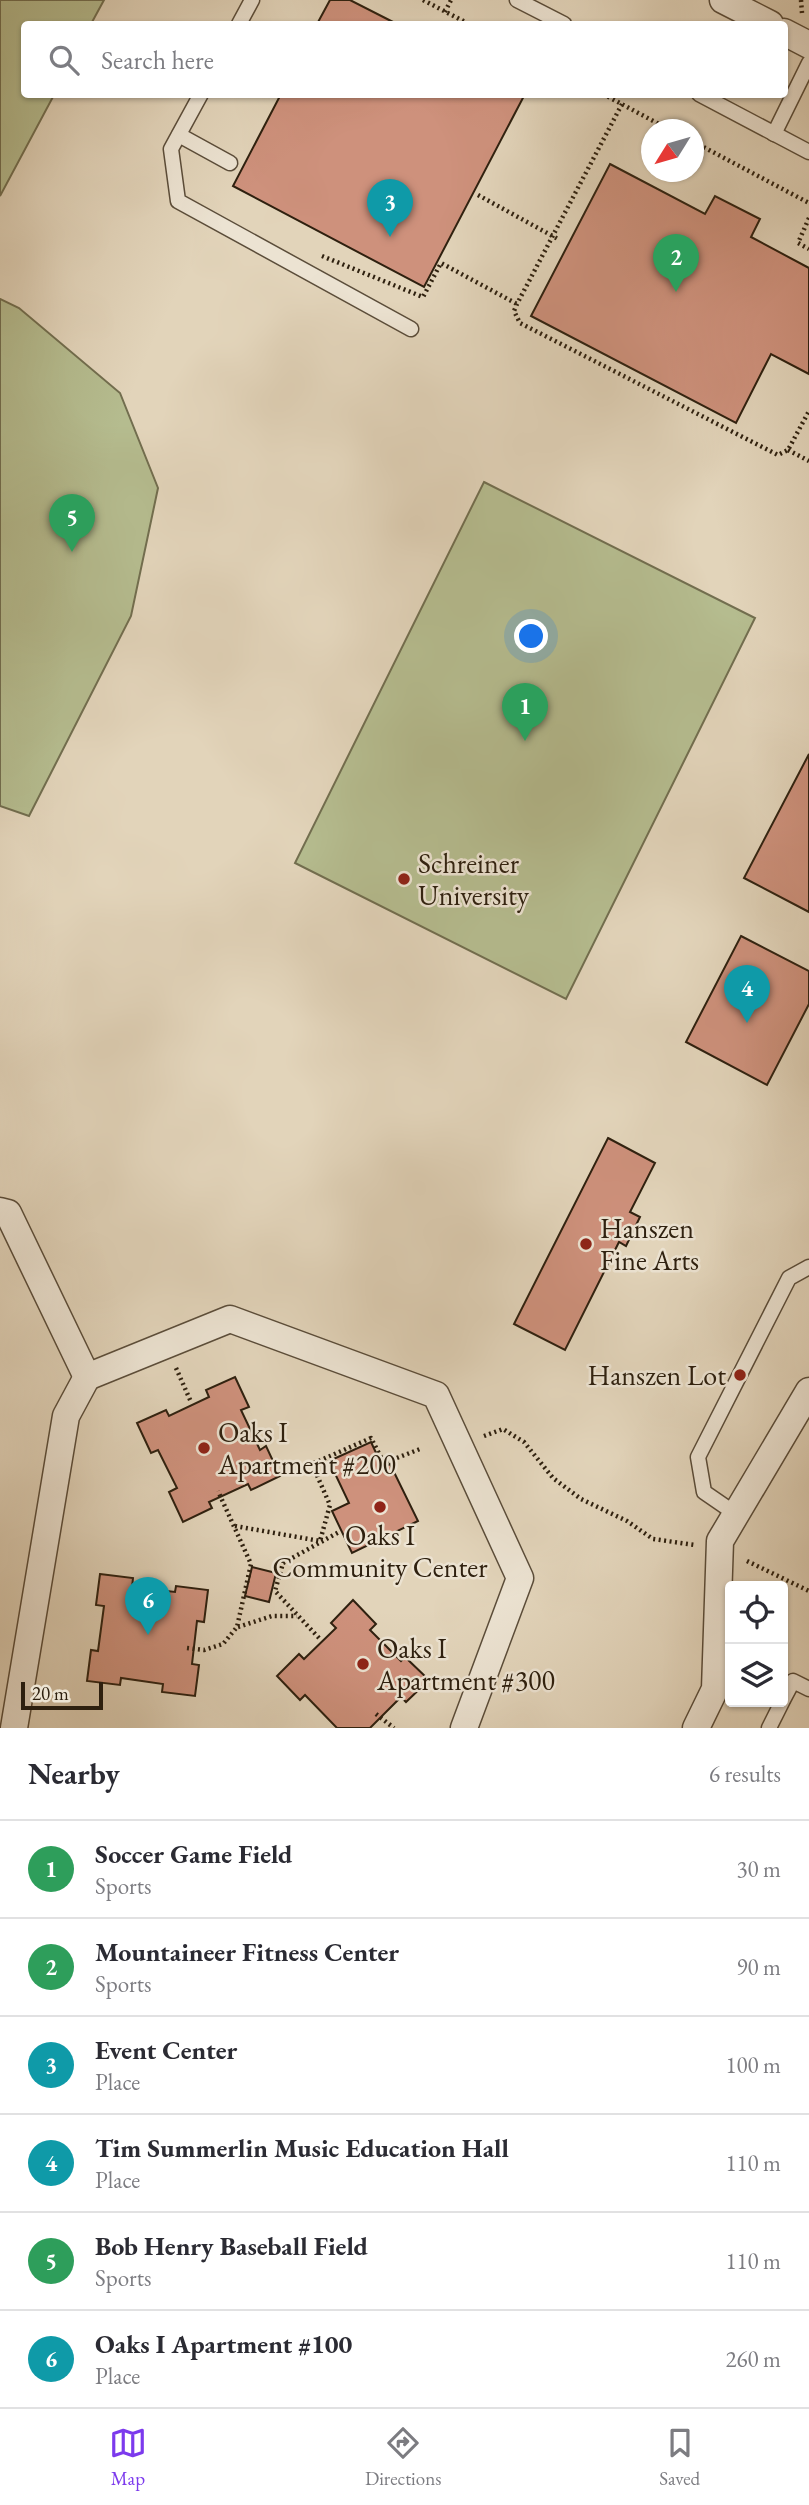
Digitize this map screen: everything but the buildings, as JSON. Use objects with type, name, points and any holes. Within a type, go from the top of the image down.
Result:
[{"type":"street","points":[[723,0],[764,21]]},
{"type":"street","points":[[793,23],[809,45]]},
{"type":"street","points":[[0,1211],[8,1213],[87,1377]]},
{"type":"street","points":[[14,1728],[66,1416],[87,1377],[230,1319],[436,1395],[520,1578],[464,1728]]},
{"type":"street","points":[[702,1726],[715,1689],[720,1541],[809,1391]]},
{"type":"lane","points":[[241,21],[252,0]]},
{"type":"lane","points":[[517,0],[558,21]]},
{"type":"lane","points":[[774,134],[809,63]]},
{"type":"lane","points":[[199,98],[172,149],[178,201],[411,329]]},
{"type":"lane","points":[[706,98],[809,152]]},
{"type":"lane","points":[[179,135],[230,163]]},
{"type":"lane","points":[[736,1514],[704,1492],[698,1457],[789,1278],[809,1267]]},
{"type":"lane","points":[[788,1690],[793,1681],[809,1689]]},
{"type":"lane","points":[[769,1728],[779,1707]]},
{"type":"path","points":[[423,0],[464,21]]},
{"type":"path","points":[[445,12],[451,0]]},
{"type":"path","points":[[793,23],[800,0]]},
{"type":"path","points":[[611,98],[650,119]]},
{"type":"path","points":[[622,104],[556,237],[517,304],[514,311],[520,323],[778,455],[788,450],[809,411]]},
{"type":"path","points":[[704,147],[809,203]]},
{"type":"path","points":[[478,195],[556,237]]},
{"type":"path","points":[[809,218],[798,243],[809,249]]},
{"type":"path","points":[[305,271],[313,258],[327,255],[423,297],[441,263],[517,304]]},
{"type":"path","points":[[788,450],[809,461]]},
{"type":"path","points":[[166,1345],[191,1402]]},
{"type":"path","points":[[480,1438],[503,1429],[524,1442],[553,1478],[581,1499],[627,1521],[653,1539],[699,1545]]},
{"type":"path","points":[[320,1541],[330,1505],[312,1464],[371,1438],[384,1463],[420,1449]]},
{"type":"path","points":[[187,1648],[204,1650],[223,1644],[237,1627],[251,1564],[218,1491]]},
{"type":"path","points":[[234,1526],[320,1541]]},
{"type":"path","points":[[319,1638],[275,1591],[283,1563],[339,1532]]},
{"type":"path","points":[[736,1556],[809,1591]]},
{"type":"path","points":[[237,1627],[272,1616],[298,1616]]},
{"type":"path","points":[[376,1714],[394,1728]]},
{"type":"green space","points":[[0,0],[104,0],[93,21],[21,21],[21,98],[52,98],[0,196]]},
{"type":"green space","points":[[0,299],[19,308],[120,393],[158,488],[131,616],[29,816],[0,806]]},
{"type":"green space","points":[[484,482],[755,618],[566,999],[295,863]]},
{"type":"place","name":"Event Center","points":[[390,237]]},
{"type":"place","name":"Mountaineer Fitness Center","points":[[676,292]]},
{"type":"place","name":"Bob Henry Baseball Field","points":[[72,552]]},
{"type":"place","name":"Soccer Game Field","points":[[525,741]]},
{"type":"place","name":"Schreiner University","points":[[404,879]]},
{"type":"place","name":"Tim Summerlin Music Education Hall","points":[[747,1023]]},
{"type":"place","name":"Hanszen Fine Arts","points":[[586,1244]]},
{"type":"place","name":"Hanszen Lot","points":[[740,1375]]},
{"type":"place","name":"Oaks I Apartment #200","points":[[204,1448]]},
{"type":"place","name":"Oaks I Community Center","points":[[380,1507]]},
{"type":"place","name":"Oaks I Apartment #100","points":[[148,1635]]},
{"type":"place","name":"Oaks I Apartment #300","points":[[363,1664]]}]
